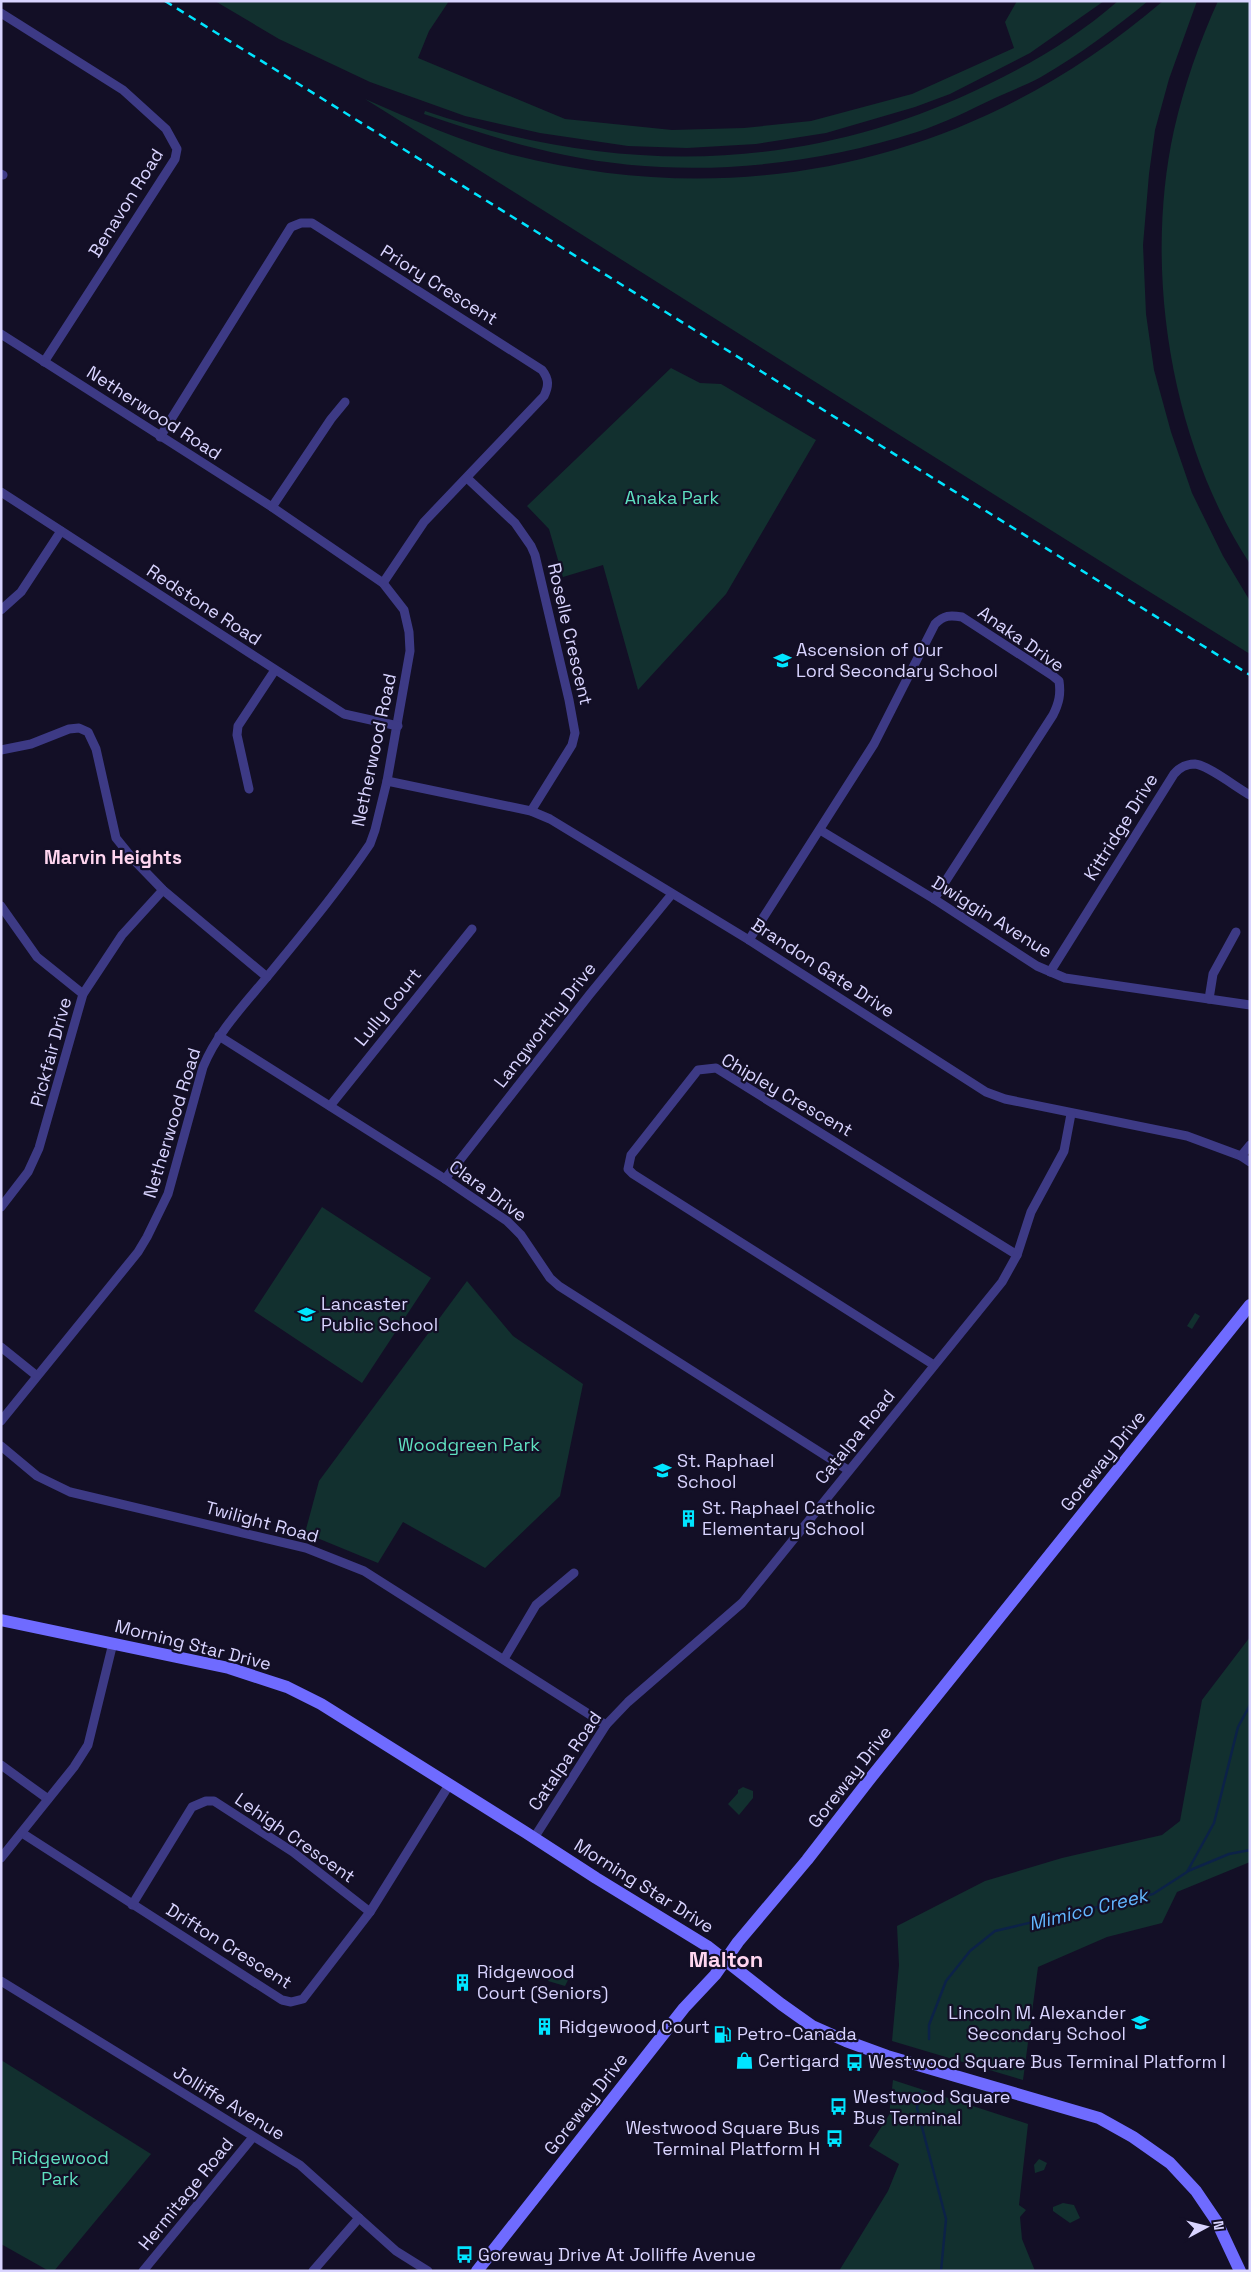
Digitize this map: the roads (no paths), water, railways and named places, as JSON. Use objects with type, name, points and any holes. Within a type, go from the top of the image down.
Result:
[{"type":"street","name":"Benavon Road","points":[[1,13],[123,90],[166,129],[177,149],[175,159],[44,362]]},
{"type":"street","name":"Priory Crescent","points":[[160,437],[291,227],[306,222],[320,228],[542,370],[547,376],[548,387],[544,396],[468,478],[424,522],[383,583]]},
{"type":"street","name":"Netherwood Road","points":[[1,334],[272,507],[383,583],[404,610],[409,632],[410,656],[387,781],[370,844],[267,978],[219,1036],[203,1067],[168,1194],[159,1216],[138,1252],[1,1421]]},
{"type":"street","points":[[272,507],[331,419],[345,402]]},
{"type":"street","name":"Roselle Crescent","points":[[468,478],[515,523],[531,546],[569,700],[575,733],[572,745],[531,811]]},
{"type":"street","name":"Redstone Road","points":[[1,492],[344,714],[398,726]]},
{"type":"street","points":[[1,610],[21,592],[61,531]]},
{"type":"street","name":"Anaka Drive","points":[[749,940],[878,736],[935,624],[943,616],[962,617],[1053,676],[1059,682],[1059,704],[934,899]]},
{"type":"street","points":[[249,789],[237,735],[238,726],[275,670]]},
{"type":"street","points":[[1,750],[31,744],[69,729],[79,728],[88,732],[96,749],[116,838],[163,890],[267,978]]},
{"type":"street","name":"Kittridge Drive","points":[[1050,972],[1174,774],[1179,769],[1188,765],[1196,764],[1202,766],[1250,795]]},
{"type":"street","name":"Brandon Gate Drive","points":[[387,781],[531,811],[550,819],[749,940],[986,1092],[1005,1099],[1071,1114],[1187,1136],[1241,1156],[1250,1162]]},
{"type":"street","name":"Dwiggin Avenue","points":[[820,830],[934,899],[1036,966],[1050,972],[1065,978],[1250,1005]]},
{"type":"street","name":"Pickfair Drive","points":[[1,1207],[28,1172],[39,1148],[84,994],[122,935],[163,890]]},
{"type":"street","name":"Langworthy Drive","points":[[444,1179],[590,994],[672,894]]},
{"type":"street","points":[[1,906],[37,957],[84,994]]},
{"type":"street","name":"Lully Court","points":[[330,1106],[472,929]]},
{"type":"street","points":[[1209,999],[1213,974],[1236,932]]},
{"type":"street","name":"Clara Drive","points":[[219,1036],[507,1221],[521,1235],[550,1278],[559,1286],[848,1470]]},
{"type":"street","name":"Chipley Crescent","points":[[934,1365],[633,1174],[628,1169],[631,1155],[698,1070],[716,1068],[1017,1255]]},
{"type":"street","name":"Catalpa Road","points":[[534,1838],[606,1725],[628,1702],[742,1603],[1002,1282],[1017,1255],[1031,1212],[1064,1151],[1071,1114]]},
{"type":"street","points":[[1241,1156],[1250,1145]]},
{"type":"street","name":"Goreway Drive","points":[[477,2271],[678,2016],[715,1976],[726,1959],[1250,1305]]},
{"type":"street","points":[[1,1347],[37,1376]]},
{"type":"street","name":"Twilight Road","points":[[1,1446],[37,1476],[70,1492],[306,1548],[364,1571],[606,1725]]},
{"type":"street","points":[[504,1659],[536,1605],[574,1573]]},
{"type":"street","name":"Morning Star Drive","points":[[1,1620],[229,1668],[287,1687],[321,1704],[596,1878],[671,1922],[726,1959],[801,2019],[838,2038],[887,2056],[1099,2118],[1133,2137],[1170,2163],[1196,2191],[1217,2222],[1240,2271]]},
{"type":"street","points":[[1,1858],[81,1757],[88,1745],[113,1643]]},
{"type":"street","points":[[1,1765],[48,1799]]},
{"type":"street","name":"Drifton Crescent","points":[[22,1833],[282,2000],[291,2002],[303,2000],[370,1912],[449,1785]]},
{"type":"street","name":"Lehigh Crescent","points":[[132,1905],[192,1806],[206,1801],[214,1802],[293,1852],[370,1912]]},
{"type":"street","name":"Jolliffe Avenue","points":[[1,1981],[300,2165],[396,2251],[428,2271]]},
{"type":"street","name":"Hermitage Road","points":[[143,2271],[253,2137]]},
{"type":"street","points":[[313,2271],[359,2218]]},
{"type":"waterway","name":"Mimico Creek","points":[[929,2039],[929,2025],[946,1981],[970,1951],[995,1931],[1153,1894],[1187,1872],[1214,1823],[1238,1727],[1250,1705]]},
{"type":"waterway","points":[[1188,1871],[1229,1854],[1250,1850]]},
{"type":"waterway","name":"Mimico Creek","points":[[920,2092],[917,2108],[946,2219],[941,2271]]},
{"type":"railway","points":[[165,1],[1250,675]]},
{"type":"place","name":"Ascension of Our Lord Secondary School","points":[[782,660]]},
{"type":"place","name":"Lancaster Public School","points":[[307,1314]]},
{"type":"place","name":"St. Raphael School","points":[[663,1471]]},
{"type":"place","name":"St. Raphael Catholic Elementary School","points":[[688,1518]]},
{"type":"place","name":"Ridgewood Court (Seniors)","points":[[463,1982]]},
{"type":"place","name":"Lincoln M. Alexander Secondary School","points":[[1140,2023]]},
{"type":"place","name":"Ridgewood Court","points":[[545,2027]]},
{"type":"place","name":"Petro-Canada","points":[[723,2034]]},
{"type":"place","name":"Certigard","points":[[744,2061]]},
{"type":"place","name":"Westwood Square Bus Terminal Platform I","points":[[854,2062]]},
{"type":"place","name":"Westwood Square Bus Terminal","points":[[839,2107]]},
{"type":"place","name":"Westwood Square Bus Terminal Platform H","points":[[834,2138]]},
{"type":"place","name":"Goreway Drive At Jolliffe Avenue","points":[[464,2255]]},
{"type":"district","name":"Marvin Heights","points":[[113,857]]},
{"type":"district","name":"Malton","points":[[726,1959]]},
{"type":"park label","name":"Anaka Park","points":[[672,498]]},
{"type":"park label","name":"Woodgreen Park","points":[[469,1445]]},
{"type":"park label","name":"Ridgewood Park","points":[[60,2168]]}]
